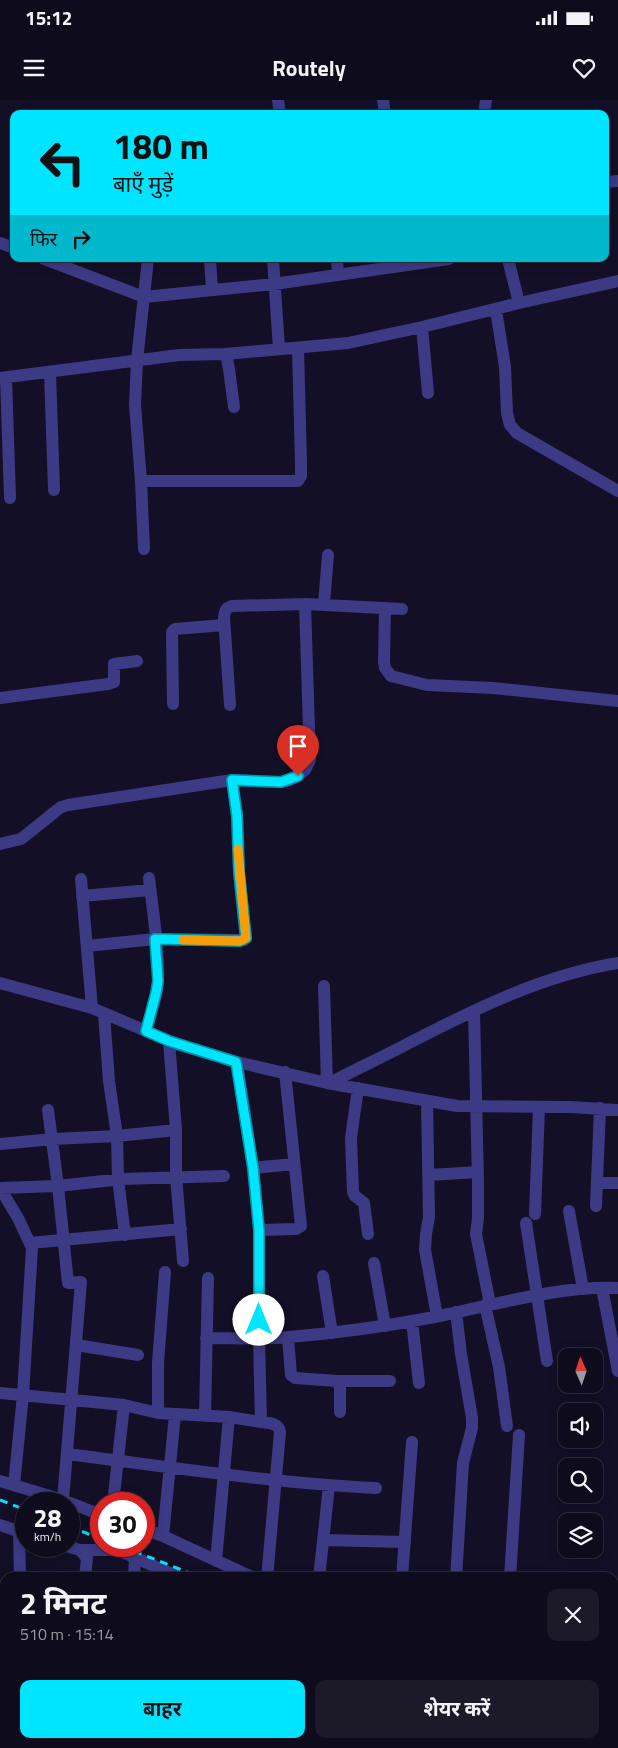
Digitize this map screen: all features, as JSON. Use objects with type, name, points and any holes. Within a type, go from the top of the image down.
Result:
[{"type":"street","points":[[52,262],[144,297],[274,284],[403,263]]},
{"type":"street","points":[[144,549],[135,404],[137,360],[148,262]]},
{"type":"street","points":[[210,262],[212,290]]},
{"type":"street","points":[[273,262],[279,350]]},
{"type":"street","points":[[337,262],[338,275]]},
{"type":"street","points":[[509,262],[519,303]]},
{"type":"street","points":[[10,498],[3,378],[179,354],[226,354],[348,342],[422,328],[519,303],[618,281]]},
{"type":"street","points":[[496,310],[505,367],[507,414],[510,425],[523,436],[618,491]]},
{"type":"street","points":[[422,328],[428,393]]},
{"type":"street","points":[[141,481],[298,481],[301,476],[301,462],[298,348]]},
{"type":"street","points":[[226,354],[230,369],[234,407]]},
{"type":"street","points":[[50,372],[54,490]]},
{"type":"street","points":[[324,604],[328,555]]},
{"type":"street","points":[[0,844],[21,839],[61,807],[232,780],[281,782],[290,780],[302,773],[310,760],[305,604]]},
{"type":"street","points":[[230,705],[224,611],[232,606],[324,604],[402,609]]},
{"type":"street","points":[[385,608],[384,662],[385,668],[391,676],[427,685],[493,688],[618,701]]},
{"type":"street","points":[[173,704],[172,632],[175,629],[224,624]]},
{"type":"street","points":[[0,698],[108,684],[114,682],[114,664],[137,661]]},
{"type":"street","points":[[86,946],[155,939],[240,941],[246,938],[239,872],[237,816],[232,780]]},
{"type":"street","points":[[81,880],[92,1008]]},
{"type":"street","points":[[82,896],[150,884],[158,981],[146,1031]]},
{"type":"street","points":[[330,1083],[515,992],[588,968],[618,963]]},
{"type":"street","points":[[0,983],[92,1008],[169,1041],[236,1062],[330,1083],[426,1101],[476,1107],[600,1108],[618,1110]]},
{"type":"street","points":[[324,986],[330,1083]]},
{"type":"street","points":[[474,1011],[478,1172],[476,1234],[508,1426]]},
{"type":"street","points":[[104,1014],[109,1081],[117,1136],[118,1179],[125,1235]]},
{"type":"street","points":[[169,1041],[176,1130],[176,1176],[183,1261]]},
{"type":"street","points":[[236,1062],[253,1168],[259,1230],[261,1422]]},
{"type":"street","points":[[259,1230],[296,1229],[301,1226],[285,1072]]},
{"type":"street","points":[[358,1088],[351,1138],[352,1174],[354,1194],[363,1200],[365,1207],[368,1234]]},
{"type":"street","points":[[426,1101],[429,1217],[425,1250],[437,1316]]},
{"type":"street","points":[[539,1107],[530,1219],[537,1296],[548,1361]]},
{"type":"street","points":[[596,1206],[600,1108]]},
{"type":"street","points":[[48,1110],[53,1139],[68,1283],[81,1282],[64,1492]]},
{"type":"street","points":[[0,1144],[176,1130]]},
{"type":"street","points":[[253,1168],[294,1164]]},
{"type":"street","points":[[429,1175],[478,1172]]},
{"type":"street","points":[[14,1485],[23,1395],[32,1248],[18,1218],[0,1188],[58,1186],[118,1179],[224,1176]]},
{"type":"street","points":[[597,1183],[618,1183]]},
{"type":"street","points":[[569,1211],[583,1289]]},
{"type":"street","points":[[30,1243],[181,1229]]},
{"type":"street","points":[[374,1263],[385,1326]]},
{"type":"street","points":[[158,1413],[158,1363],[165,1272]]},
{"type":"street","points":[[323,1276],[332,1333]]},
{"type":"street","points":[[205,1416],[208,1278]]},
{"type":"street","points":[[602,1288],[618,1371]]},
{"type":"street","points":[[206,1338],[288,1338],[332,1333],[385,1326],[537,1296],[583,1289],[618,1288]]},
{"type":"street","points":[[456,1312],[472,1428],[463,1463],[456,1572]]},
{"type":"street","points":[[412,1321],[419,1383]]},
{"type":"street","points":[[288,1338],[292,1375],[295,1378],[337,1381],[390,1381]]},
{"type":"street","points":[[76,1345],[138,1355]]},
{"type":"street","points":[[337,1381],[340,1387],[340,1412]]},
{"type":"street","points":[[0,1394],[124,1405],[158,1413],[229,1417],[277,1425],[280,1428],[268,1572]]},
{"type":"street","points":[[114,1492],[124,1405]]},
{"type":"street","points":[[163,1536],[176,1414]]},
{"type":"street","points":[[216,1561],[229,1417]]},
{"type":"street","points":[[510,1572],[519,1435]]},
{"type":"street","points":[[402,1572],[412,1442]]},
{"type":"street","points":[[67,1454],[329,1486],[376,1488]]},
{"type":"street","points":[[0,1481],[37,1492]]},
{"type":"street","points":[[320,1572],[329,1486]]},
{"type":"street","points":[[0,1524],[15,1529]]},
{"type":"street","points":[[155,1533],[241,1572]]},
{"type":"street","points":[[323,1540],[405,1542]]},
{"type":"street","points":[[80,1550],[90,1550]]},
{"type":"street","points":[[80,1550],[87,1558],[86,1572]]},
{"type":"street","points":[[20,1572],[21,1557]]},
{"type":"street","points":[[134,1572],[135,1557],[163,1572]]},
{"type":"railway","points":[[0,1500],[15,1506]]},
{"type":"railway","points":[[80,1530],[90,1535]]},
{"type":"railway","points":[[149,1557],[187,1572]]},
{"type":"slow traffic","points":[[183,940],[240,941],[246,938],[238,849]]},
{"type":"route","points":[[259,1320],[259,1230],[253,1168],[236,1062],[169,1041],[146,1031],[158,981],[155,939],[240,941],[246,938],[239,872],[237,816],[232,780],[281,782],[298,776]]}]
